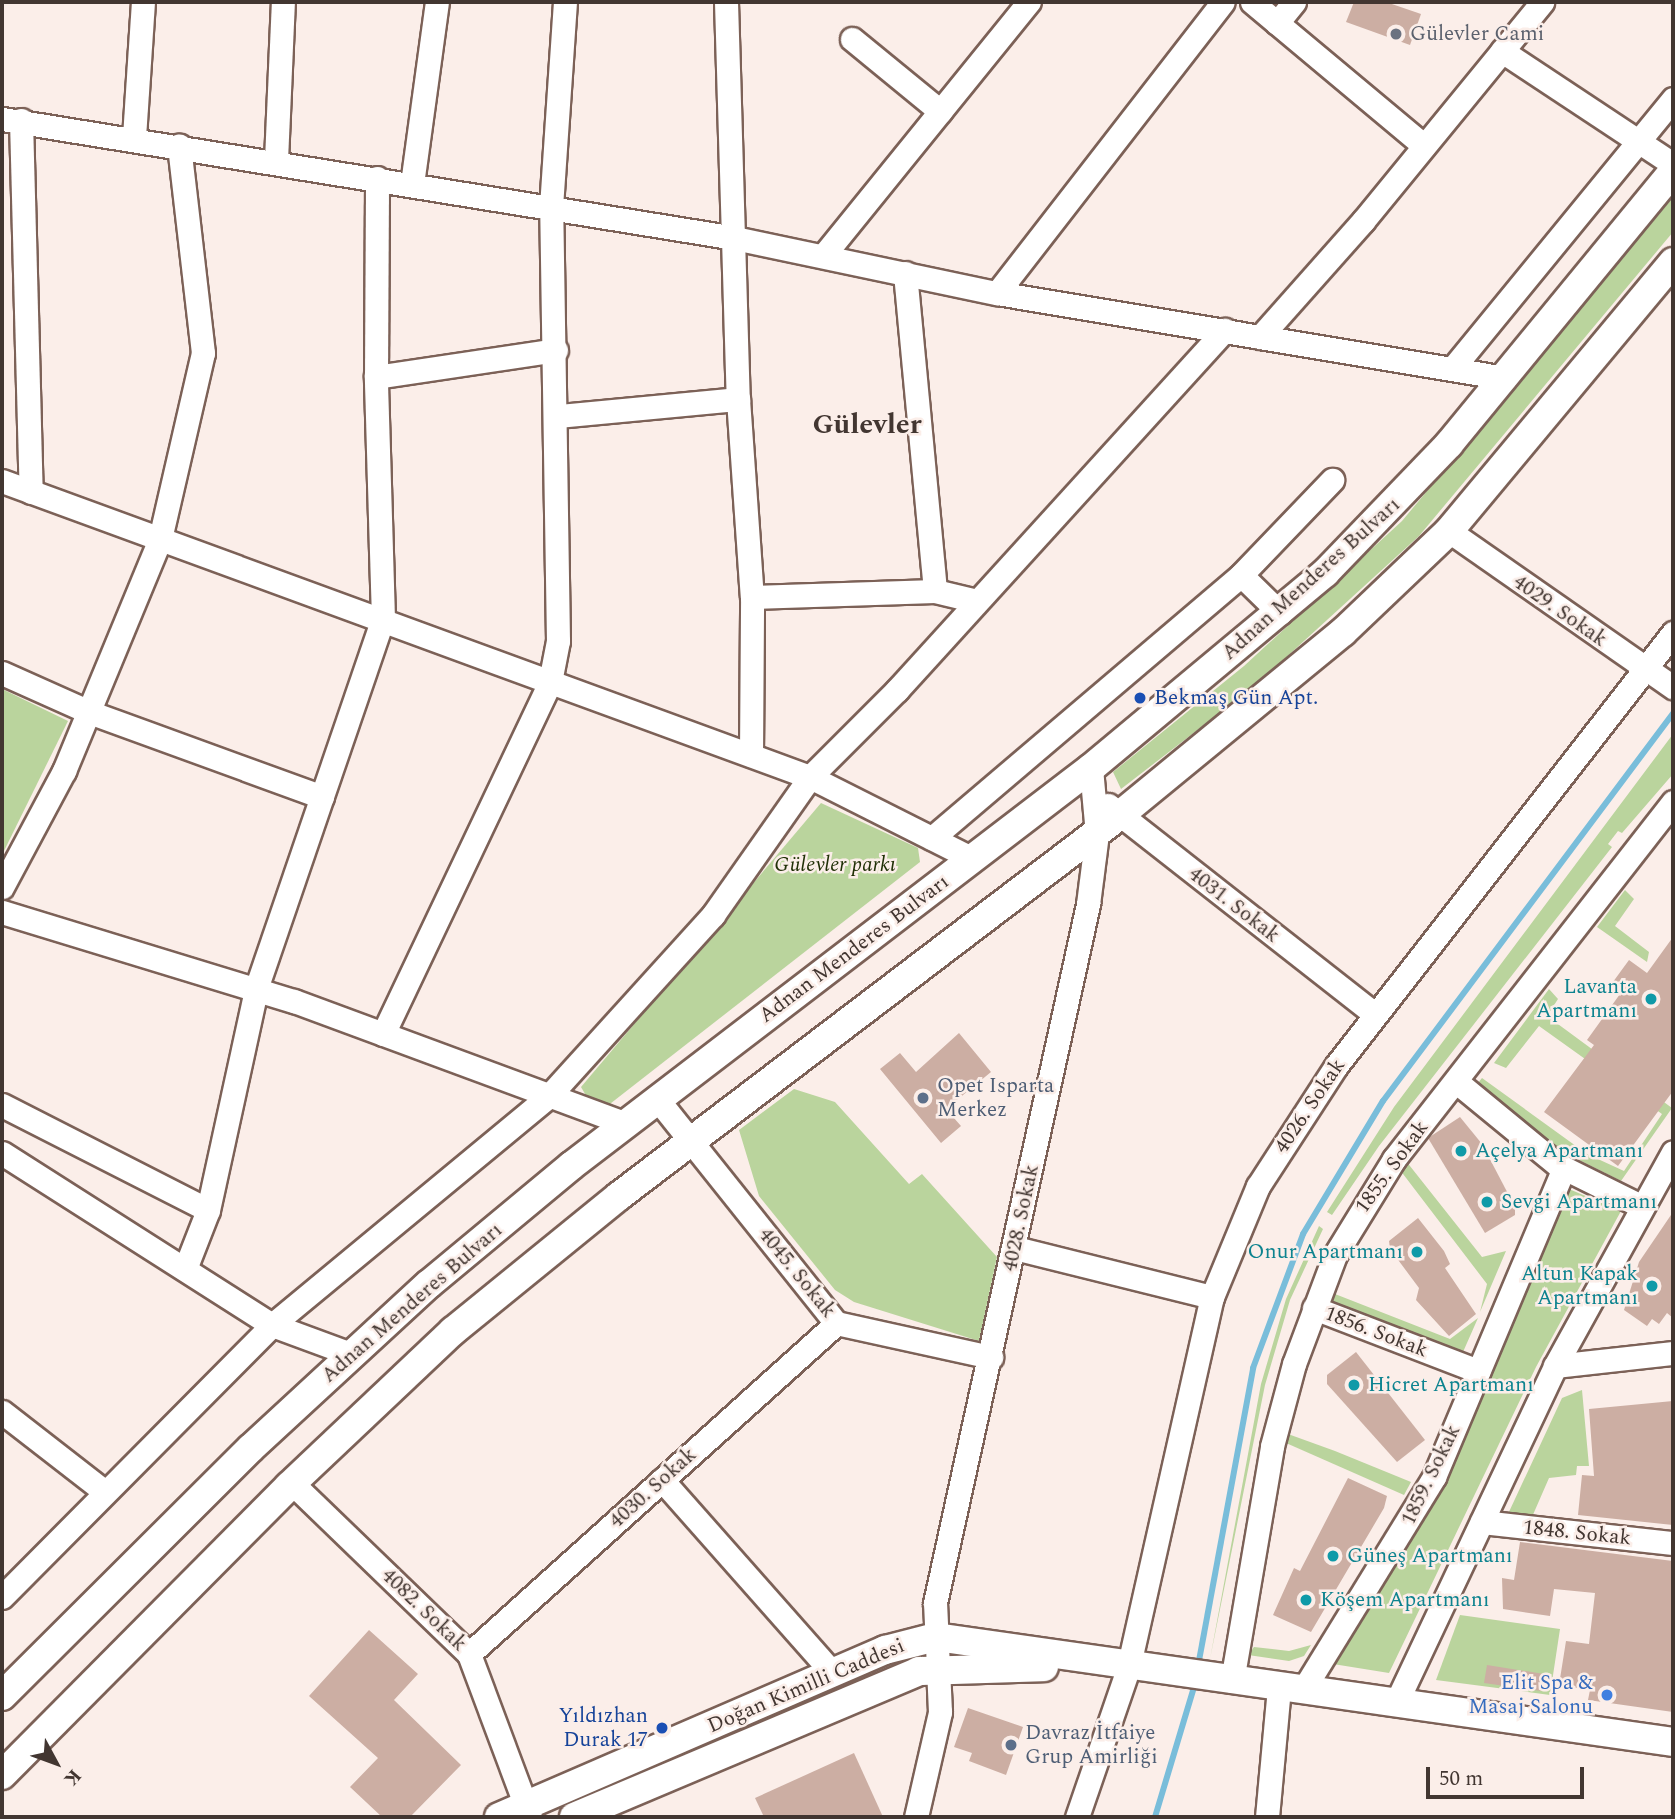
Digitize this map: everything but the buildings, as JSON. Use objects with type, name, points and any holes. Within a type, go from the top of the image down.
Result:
[{"type":"main road","name":"Adnan Menderes Bulvarı","points":[[2,1696],[351,1354],[626,1124],[973,859],[1093,781],[1280,613],[1406,493],[1505,378],[1673,171]]},
{"type":"main road","points":[[2,1775],[292,1483],[453,1331],[691,1141],[1097,834],[1292,676],[1449,531],[1673,262]]},
{"type":"main road","name":"Doğan Kimilli Caddesi","points":[[499,1817],[529,1811],[905,1643],[936,1637],[1128,1669],[1673,1742]]},
{"type":"main road","name":"Doğan Kimilli Caddesi","points":[[574,1817],[900,1678],[940,1667],[1128,1669]]},
{"type":"street","points":[[134,137],[143,2]]},
{"type":"street","points":[[276,160],[283,2]]},
{"type":"street","points":[[412,184],[437,2]]},
{"type":"street","points":[[383,1034],[550,682],[558,642],[558,416],[551,207],[565,2]]},
{"type":"street","points":[[726,2],[738,400],[752,597],[751,755]]},
{"type":"street","points":[[823,256],[1029,2]]},
{"type":"street","points":[[997,293],[1223,2]]},
{"type":"street","points":[[1252,2],[1424,146]]},
{"type":"street","points":[[1277,23],[1294,2]]},
{"type":"street","points":[[1260,337],[1424,146],[1542,2]]},
{"type":"street","points":[[852,39],[940,111]]},
{"type":"street","points":[[1502,51],[1673,164]]},
{"type":"street","points":[[1452,369],[1673,99]]},
{"type":"street","points":[[31,492],[11,119],[276,160],[735,238],[997,293],[1505,378]]},
{"type":"street","points":[[2,887],[64,771],[160,539],[203,353],[179,145]]},
{"type":"street","points":[[185,1269],[208,1210],[256,989],[383,619],[376,377],[377,178]]},
{"type":"street","points":[[905,273],[935,591]]},
{"type":"street","points":[[2,1597],[272,1325],[548,1097],[713,915],[810,777],[1225,330]]},
{"type":"street","points":[[376,377],[556,350]]},
{"type":"street","points":[[558,416],[738,400]]},
{"type":"street","points":[[932,838],[1241,575],[1332,480]]},
{"type":"street","points":[[2,481],[810,777],[973,859]]},
{"type":"street","name":"4029. Sokak","points":[[1449,531],[1644,670],[1670,685]]},
{"type":"street","points":[[1241,575],[1280,613]]},
{"type":"street","points":[[752,597],[935,591],[976,601]]},
{"type":"street","name":"4026. Sokak","points":[[1077,1817],[1128,1669],[1212,1297],[1258,1186],[1291,1130],[1375,1014],[1673,633]]},
{"type":"street","points":[[2,673],[89,712],[322,797]]},
{"type":"street","name":"4031. Sokak","points":[[1093,781],[1120,816],[1375,1014]]},
{"type":"street","name":"4028. Sokak","points":[[916,1817],[940,1712],[935,1603],[1015,1248],[1088,904],[1097,834],[1093,781]]},
{"type":"street","name":"1855. Sokak","points":[[1233,1681],[1267,1470],[1314,1308],[1368,1198],[1673,802]]},
{"type":"street","points":[[2,912],[256,989],[626,1124]]},
{"type":"street","points":[[1458,1083],[1564,1168],[1641,1206]]},
{"type":"street","name":"4045. Sokak","points":[[658,1100],[836,1323],[991,1357]]},
{"type":"street","points":[[2,1105],[208,1210]]},
{"type":"street","points":[[2,1153],[272,1325],[351,1354]]},
{"type":"street","points":[[1396,1703],[1555,1366],[1641,1206],[1673,1153]]},
{"type":"street","name":"1859. Sokak","points":[[1291,1689],[1421,1502],[1564,1168]]},
{"type":"street","points":[[1015,1248],[1212,1297]]},
{"type":"street","name":"1856. Sokak","points":[[1314,1308],[1478,1371]]},
{"type":"street","name":"4030. Sokak","points":[[469,1654],[836,1323]]},
{"type":"street","points":[[1555,1366],[1673,1353]]},
{"type":"street","points":[[2,1412],[105,1492]]},
{"type":"street","points":[[662,1480],[833,1673]]},
{"type":"street","name":"4082. Sokak","points":[[292,1483],[469,1654],[529,1811]]},
{"type":"street","name":"1848. Sokak","points":[[1482,1522],[1673,1544]]},
{"type":"street","points":[[1267,1817],[1291,1689]]},
{"type":"green space","points":[[1673,197],[1673,232],[1419,536],[1257,684],[1121,789],[1113,772],[1244,666],[1402,521]]},
{"type":"green space","points":[[2,689],[68,721],[2,855]]},
{"type":"green space","points":[[1673,734],[1673,774],[1622,833],[1618,831],[1608,844],[1612,847],[1379,1146],[1332,1215],[1327,1212],[1394,1107]]},
{"type":"green space","name":"Gülevler parkı","points":[[821,803],[918,848],[920,862],[606,1107],[588,1099],[581,1087]]},
{"type":"green space","points":[[1625,890],[1634,899],[1615,926],[1649,952],[1647,962],[1597,927]]},
{"type":"green space","points":[[1549,989],[1558,999],[1547,1016],[1672,1108],[1621,1181],[1561,1151],[1478,1083],[1482,1078],[1587,1154],[1624,1171],[1662,1114],[1539,1026],[1506,1068],[1494,1063]]},
{"type":"green space","points":[[794,1089],[835,1102],[909,1184],[922,1174],[997,1257],[979,1341],[854,1302],[835,1290],[759,1196],[739,1130]]},
{"type":"green space","points":[[1406,1161],[1482,1257],[1506,1251],[1480,1312],[1487,1284],[1400,1170]]},
{"type":"green space","points":[[1569,1189],[1621,1211],[1536,1367],[1389,1673],[1333,1664],[1439,1490]]},
{"type":"green space","points":[[1319,1226],[1323,1229],[1290,1300],[1265,1385],[1210,1659],[1261,1384],[1286,1299]]},
{"type":"green space","points":[[1335,1294],[1450,1339],[1478,1318],[1463,1352],[1332,1302]]},
{"type":"green space","points":[[1582,1390],[1589,1466],[1577,1466],[1576,1475],[1549,1478],[1532,1517],[1508,1514],[1562,1398]]},
{"type":"green space","points":[[1288,1434],[1411,1482],[1404,1495],[1286,1443]]},
{"type":"green space","points":[[1460,1615],[1560,1629],[1550,1695],[1436,1680]]},
{"type":"green space","points":[[1311,1645],[1304,1656],[1289,1661],[1248,1655],[1254,1647],[1289,1651]]},
{"type":"waterway","points":[[1198,1666],[1253,1368],[1303,1234],[1383,1101],[1673,713]]},
{"type":"waterway","points":[[1155,1817],[1196,1680]]},
{"type":"place","name":"Gülevler Cami","points":[[1396,34]]},
{"type":"place","name":"Bekmaş Gün Apt.","points":[[1140,698]]},
{"type":"place","name":"Lavanta Apartmanı","points":[[1651,999]]},
{"type":"place","name":"Opet Isparta Merkez","points":[[923,1098]]},
{"type":"place","name":"Açelya Apartmanı","points":[[1461,1151]]},
{"type":"place","name":"Sevgi Apartmanı","points":[[1487,1202]]},
{"type":"place","name":"Onur Apartmanı","points":[[1417,1252]]},
{"type":"place","name":"Altun Kapak Apartmanı","points":[[1652,1286]]},
{"type":"place","name":"Hicret Apartmanı","points":[[1354,1385]]},
{"type":"place","name":"Güneş Apartmanı","points":[[1333,1556]]},
{"type":"place","name":"Köşem Apartmanı","points":[[1306,1600]]},
{"type":"place","name":"Elit Spa & Masaj Salonu","points":[[1607,1695]]},
{"type":"place","name":"Yıldızhan Durak 17","points":[[662,1728]]},
{"type":"place","name":"Davraz İtfaiye Grup Amirliği","points":[[1011,1745]]},
{"type":"district","name":"Gülevler","points":[[867,425]]}]
